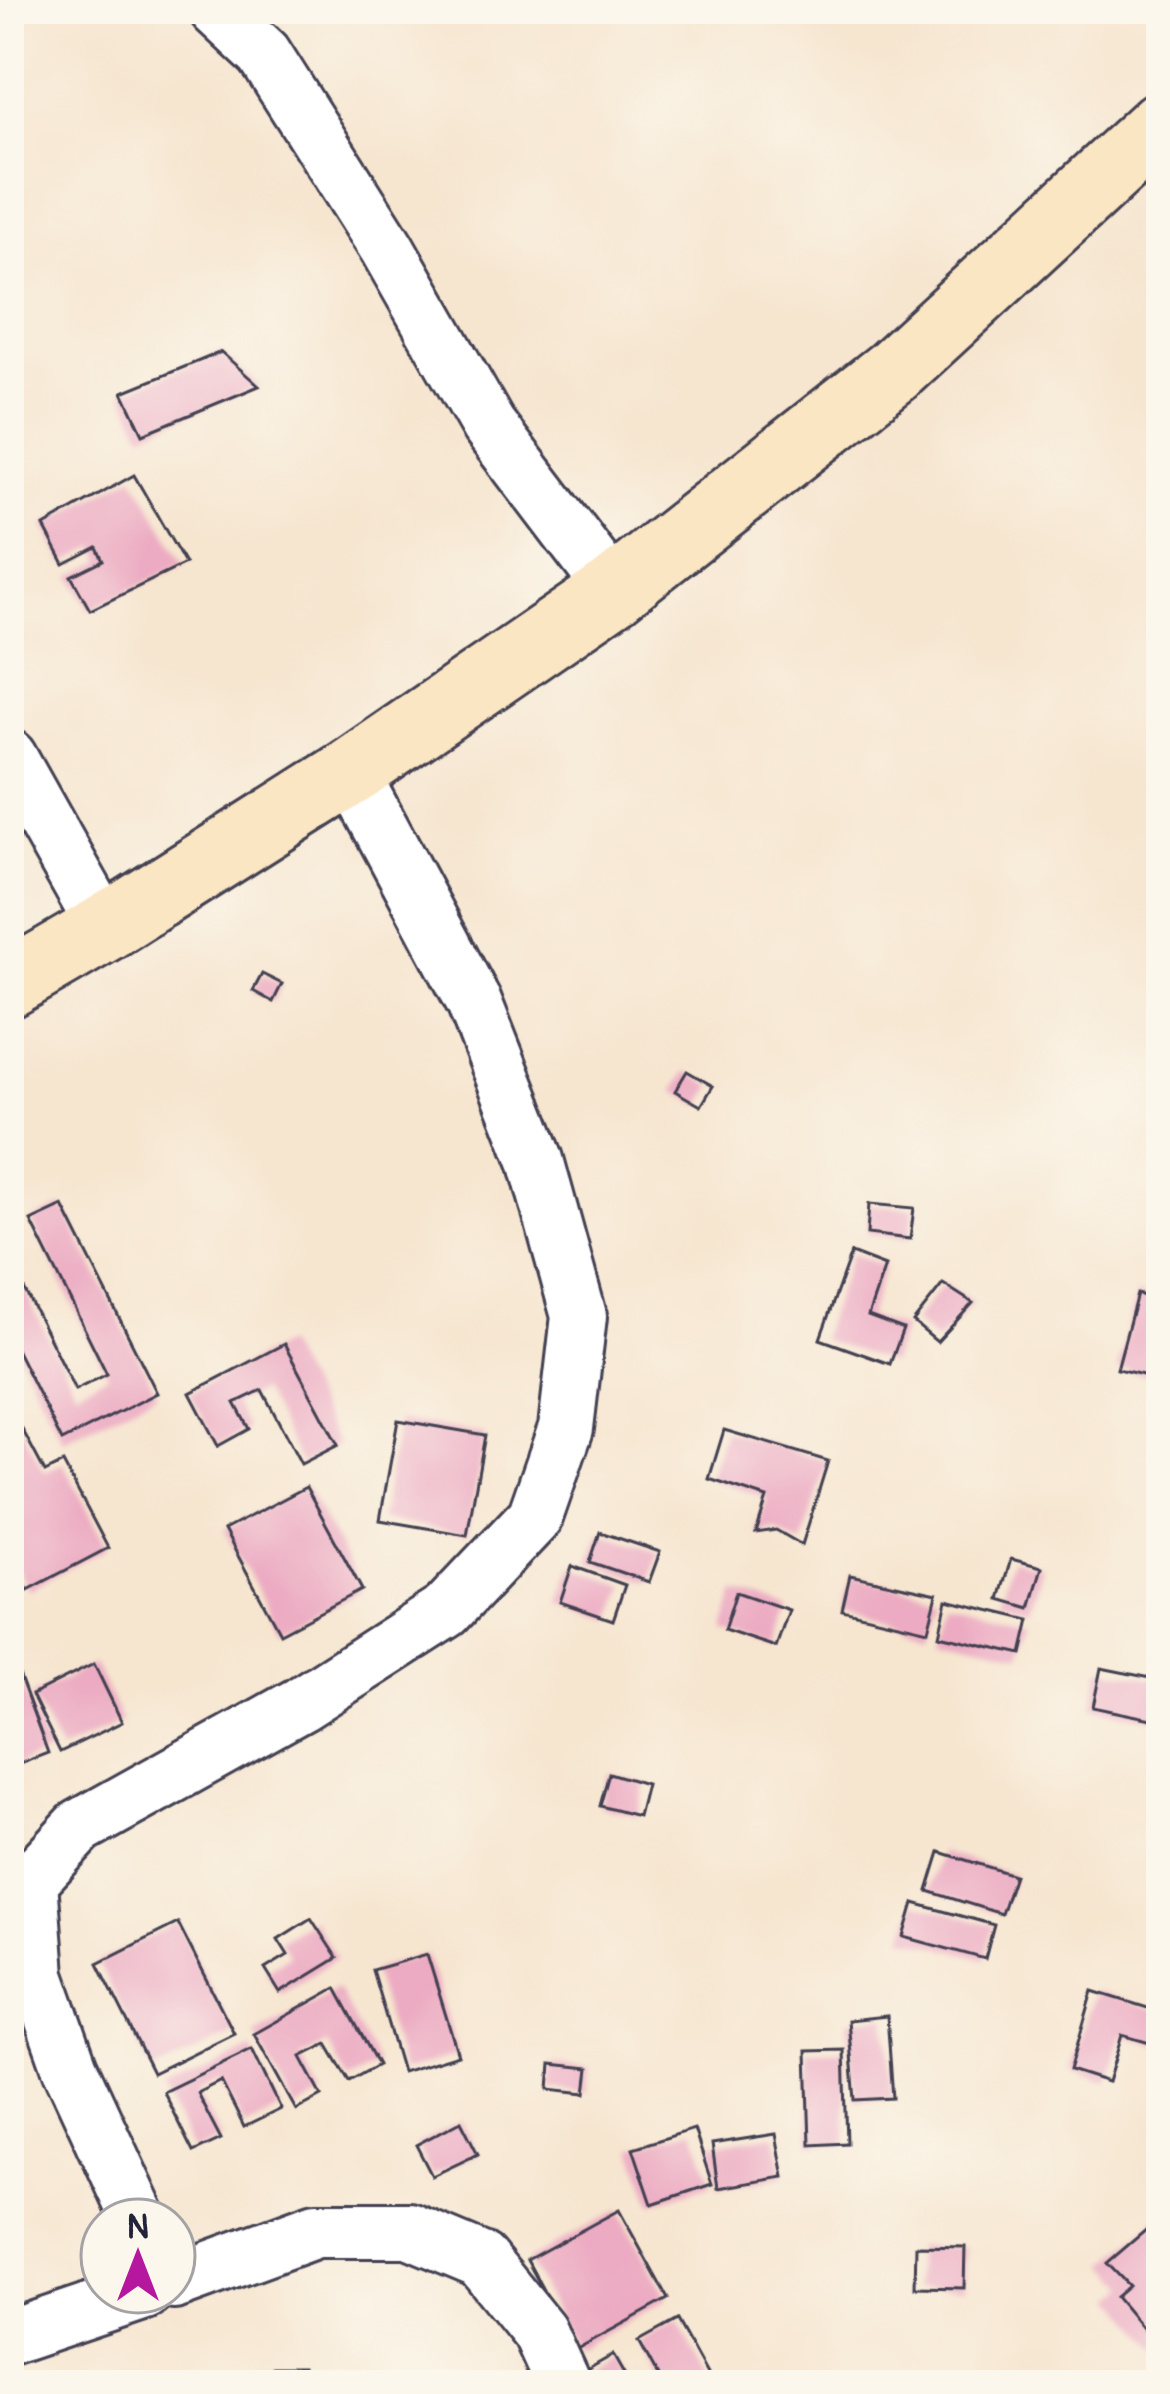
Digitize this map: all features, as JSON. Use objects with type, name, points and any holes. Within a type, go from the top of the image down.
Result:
[{"type":"main road","points":[[9,984],[351,772],[614,591],[892,372],[1161,124]]},
{"type":"street","points":[[216,9],[264,54],[387,248],[488,425],[614,591]]},
{"type":"street","points":[[9,757],[105,928]]},
{"type":"street","points":[[129,2196],[70,2068],[37,1975],[30,1881],[80,1827],[301,1704],[446,1611],[535,1517],[566,1428],[579,1316],[536,1160],[474,1002],[351,772]]},
{"type":"street","points":[[198,2273],[316,2230],[410,2230],[482,2260],[538,2332],[563,2385]]},
{"type":"street","points":[[9,2338],[78,2315]]},
{"type":"building","points":[[221,352],[259,386],[143,434],[123,392]]},
{"type":"building","points":[[134,475],[185,564],[90,610],[71,576],[103,560],[97,547],[64,564],[44,526]]},
{"type":"building","points":[[262,974],[282,984],[273,1002],[253,991]]},
{"type":"building","points":[[687,1071],[713,1086],[701,1106],[675,1091]]},
{"type":"building","points":[[869,1204],[914,1208],[910,1239],[867,1234]]},
{"type":"building","points":[[63,1206],[157,1393],[62,1441],[9,1335],[9,1259],[75,1390],[107,1374],[31,1221]]},
{"type":"building","points":[[851,1253],[885,1266],[868,1316],[903,1329],[890,1364],[820,1339]]},
{"type":"building","points":[[943,1284],[973,1303],[937,1342],[913,1322]]},
{"type":"building","points":[[1137,1294],[1161,1300],[1161,1321],[1147,1376],[1117,1369]]},
{"type":"building","points":[[284,1344],[338,1445],[301,1464],[262,1390],[235,1403],[249,1429],[218,1446],[190,1393]]},
{"type":"building","points":[[12,1410],[45,1472],[63,1463],[108,1548],[28,1590],[9,1555]]},
{"type":"building","points":[[398,1420],[485,1435],[467,1535],[380,1520]]},
{"type":"building","points":[[724,1430],[828,1461],[802,1545],[776,1530],[756,1533],[767,1498],[709,1479]]},
{"type":"building","points":[[306,1487],[362,1590],[280,1633],[224,1530]]},
{"type":"building","points":[[600,1532],[660,1552],[649,1582],[590,1562]]},
{"type":"building","points":[[1011,1559],[1042,1567],[1030,1608],[999,1599]]},
{"type":"building","points":[[572,1566],[625,1585],[613,1620],[560,1602]]},
{"type":"building","points":[[850,1575],[937,1594],[928,1630],[842,1610]]},
{"type":"building","points":[[736,1592],[789,1610],[776,1647],[724,1630]]},
{"type":"building","points":[[947,1600],[1030,1620],[1022,1654],[939,1635]]},
{"type":"building","points":[[13,1658],[48,1753],[9,1768],[9,1660]]},
{"type":"building","points":[[94,1664],[122,1722],[60,1752],[32,1695]]},
{"type":"building","points":[[1101,1668],[1161,1680],[1161,1721],[1093,1707]]},
{"type":"building","points":[[609,1773],[646,1784],[638,1816],[600,1806]]},
{"type":"building","points":[[940,1852],[1014,1875],[1001,1914],[928,1891]]},
{"type":"building","points":[[914,1903],[994,1925],[985,1959],[904,1937]]},
{"type":"building","points":[[311,1918],[337,1958],[280,1993],[265,1969],[288,1955],[278,1939]]},
{"type":"building","points":[[178,1923],[234,2033],[153,2073],[98,1963]]},
{"type":"building","points":[[427,1954],[458,2055],[402,2072],[372,1970]]},
{"type":"building","points":[[336,1988],[378,2065],[349,2081],[327,2044],[301,2057],[322,2096],[296,2110],[254,2034]]},
{"type":"building","points":[[1093,1991],[1161,2012],[1157,2045],[1122,2035],[1108,2082],[1070,2070]]},
{"type":"building","points":[[887,2016],[893,2098],[855,2100],[848,2020]]},
{"type":"building","points":[[252,2049],[281,2109],[244,2127],[221,2081],[197,2093],[221,2139],[193,2152],[163,2092]]},
{"type":"building","points":[[844,2050],[847,2143],[810,2145],[807,2051]]},
{"type":"building","points":[[551,2064],[589,2068],[586,2093],[549,2089]]},
{"type":"building","points":[[461,2121],[478,2154],[432,2176],[416,2145]]},
{"type":"building","points":[[694,2129],[712,2184],[652,2204],[633,2148]]},
{"type":"building","points":[[776,2134],[784,2177],[718,2188],[712,2144]]},
{"type":"building","points":[[619,2210],[668,2299],[575,2350],[527,2260]]},
{"type":"building","points":[[1161,2217],[1161,2351],[1116,2297],[1129,2286],[1107,2263]]},
{"type":"building","points":[[916,2246],[965,2247],[964,2288],[915,2287]]},
{"type":"building","points":[[677,2320],[713,2385],[663,2385],[639,2341]]},
{"type":"building","points":[[613,2355],[630,2385],[590,2385],[583,2372]]},
{"type":"building","points":[[272,2367],[302,2367],[302,2385],[272,2385]]}]
